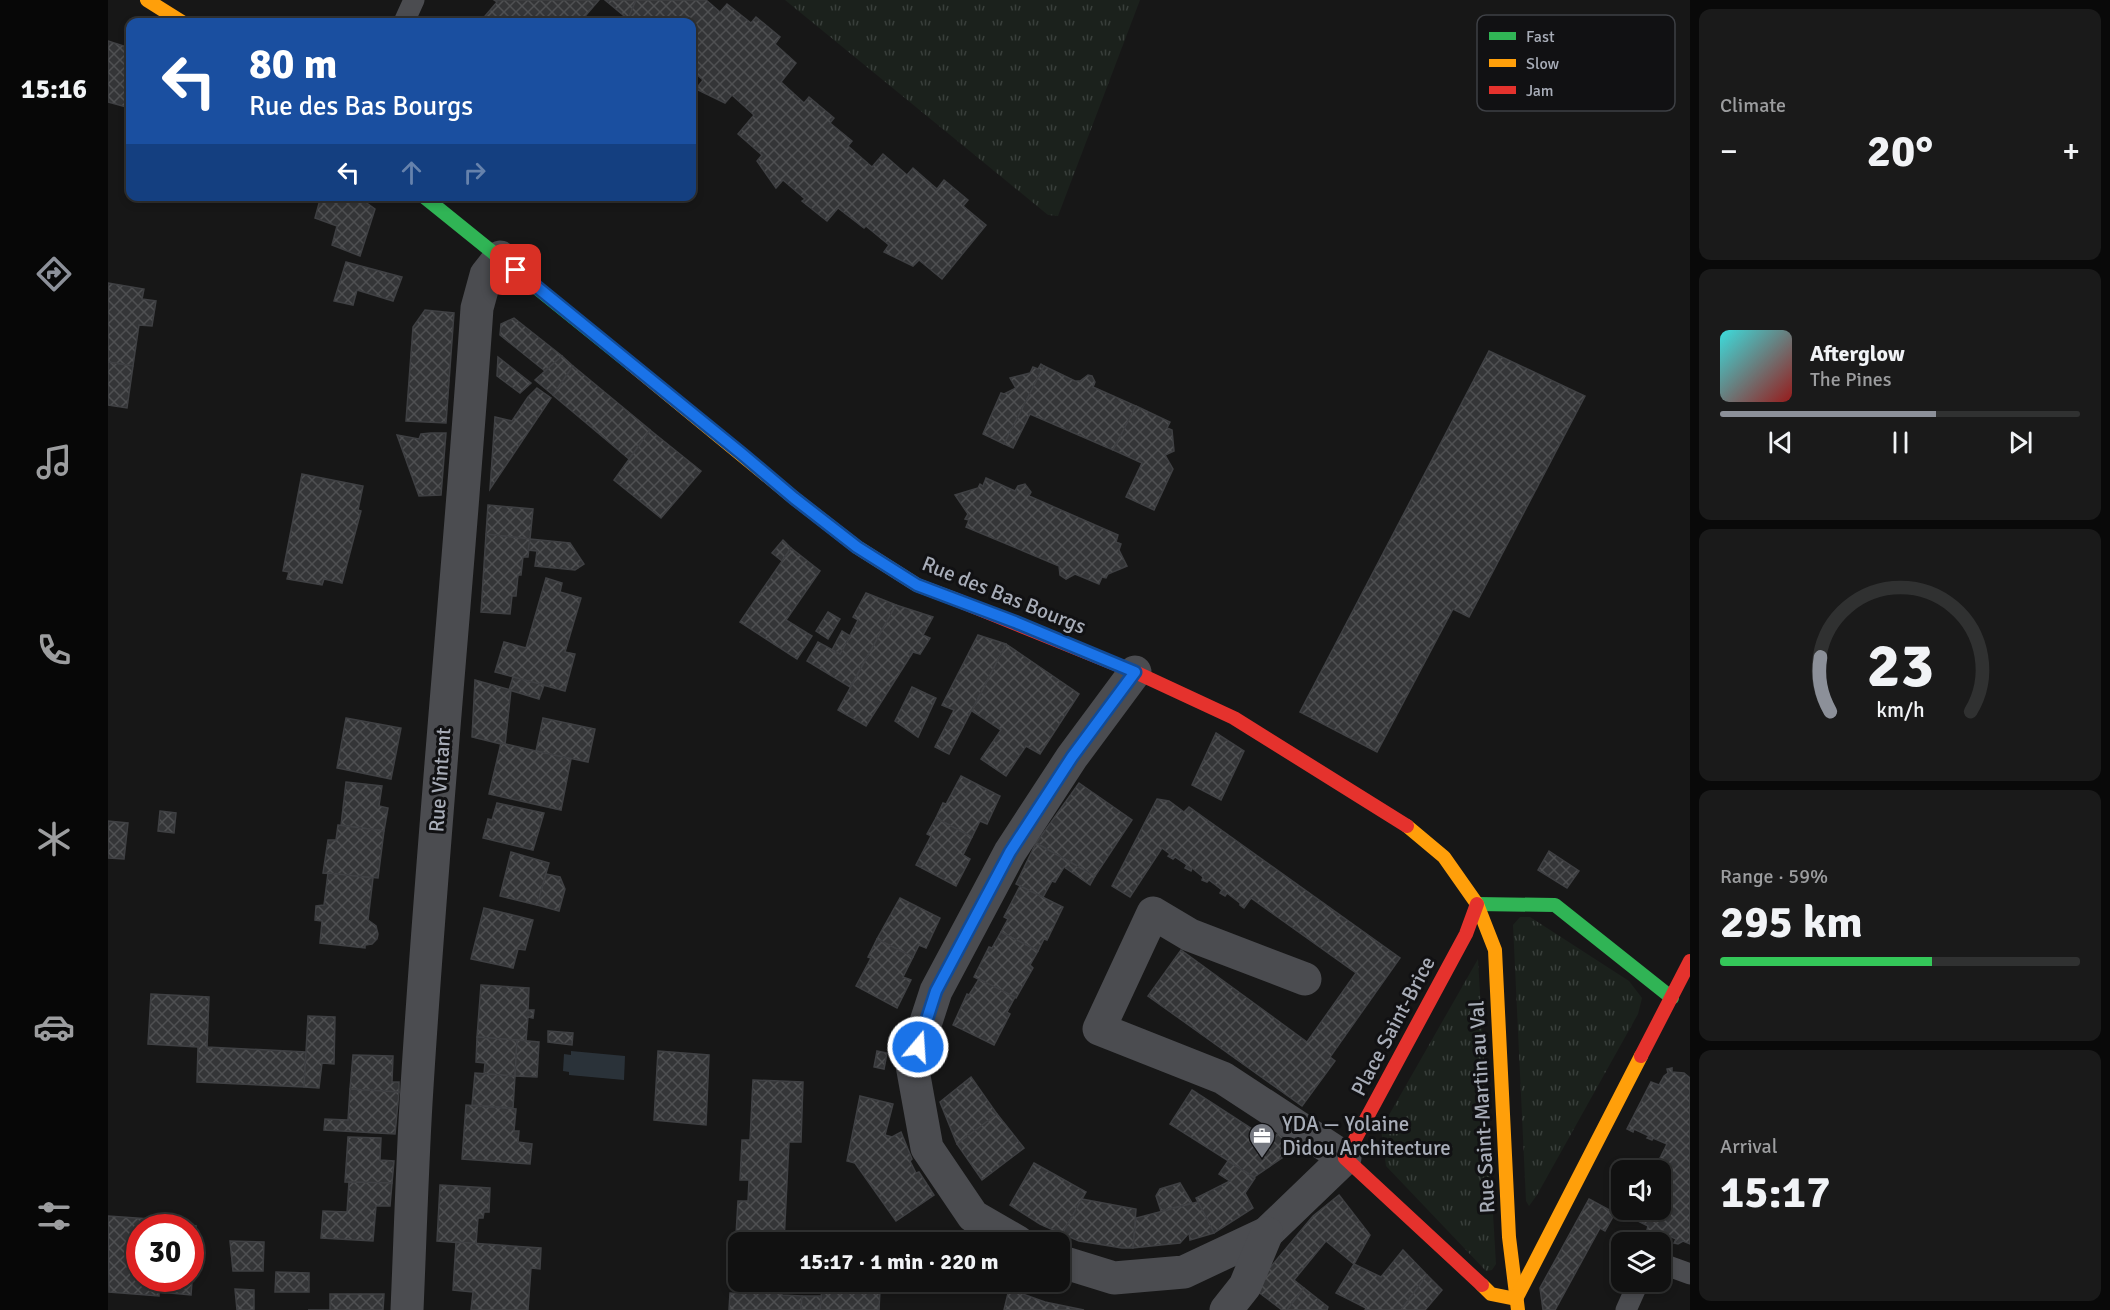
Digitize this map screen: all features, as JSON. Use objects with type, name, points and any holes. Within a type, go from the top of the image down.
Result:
[{"type":"main road","points":[[147,0],[176,18]]},
{"type":"main road","name":"Rue des Bas Bourgs","points":[[429,201],[857,547],[917,585],[1015,622],[1135,672],[1234,718],[1407,827],[1444,857],[1478,904]]},
{"type":"main road","points":[[1478,904],[1555,905],[1672,998]]},
{"type":"main road","name":"Place Saint-Brice","points":[[1345,1158],[1466,934],[1478,904]]},
{"type":"main road","name":"Rue Saint-Martin au Val","points":[[1478,904],[1495,950],[1509,1237],[1517,1305]]},
{"type":"main road","points":[[1345,1158],[1491,1294],[1517,1305],[1690,961]]},
{"type":"street","name":"Rue Vintant","points":[[407,1310],[416,1104],[477,308],[486,275],[500,257]]},
{"type":"street","points":[[1001,1232],[973,1216],[927,1148],[912,1065],[936,991],[1010,852],[1072,757],[1135,672]]},
{"type":"street","points":[[1070,1264],[1114,1278],[1184,1272],[1267,1233],[1345,1158],[1223,1078],[1099,1029],[1152,913],[1190,935],[1305,979]]},
{"type":"street","points":[[1226,1310],[1245,1286],[1267,1233]]},
{"type":"lane","points":[[406,18],[414,0]]},
{"type":"lane","points":[[1671,1267],[1690,1274]]},
{"type":"lane","points":[[1626,1310],[1634,1292]]},
{"type":"green space","points":[[785,0],[1140,0],[1058,216],[1048,215]]},
{"type":"green space","points":[[1520,917],[1530,917],[1629,981],[1642,998],[1638,1014],[1529,1206],[1526,1201],[1513,925]]},
{"type":"green space","points":[[1478,959],[1496,1264],[1492,1270],[1486,1271],[1386,1166],[1381,1129]]},
{"type":"shaded area","points":[[571,1051],[625,1056],[624,1080],[569,1075],[569,1072],[563,1071],[564,1054],[571,1055]]},
{"type":"building","points":[[494,0],[599,0],[583,18],[483,18],[497,2]]},
{"type":"building","points":[[605,0],[636,0],[627,18]]},
{"type":"building","points":[[636,0],[706,0],[720,12],[727,4],[751,23],[756,17],[780,37],[775,44],[796,63],[781,82],[804,103],[809,97],[834,118],[830,123],[852,141],[848,146],[872,167],[883,154],[907,175],[913,168],[937,189],[944,180],[968,200],[963,206],[986,225],[942,279],[919,260],[913,266],[884,252],[889,245],[866,226],[864,228],[838,208],[827,221],[802,201],[805,199],[783,180],[776,188],[757,161],[762,155],[738,134],[754,115],[732,95],[725,103],[696,89],[703,80],[696,74],[696,18],[628,18]]},
{"type":"building","points":[[108,41],[126,47],[126,107],[108,102]]},
{"type":"building","points":[[320,201],[364,201],[375,209],[360,256],[332,245],[337,226],[315,218]]},
{"type":"building","points":[[346,262],[402,277],[393,301],[357,290],[353,305],[334,301]]},
{"type":"building","points":[[108,283],[144,289],[142,299],[156,301],[152,326],[139,325],[133,366],[108,362]]},
{"type":"building","points":[[425,310],[454,313],[446,423],[406,421],[413,327]]},
{"type":"building","points":[[514,318],[562,356],[545,371],[500,335],[501,324]]},
{"type":"building","points":[[1489,351],[1585,396],[1469,617],[1453,609],[1377,752],[1300,712]]},
{"type":"building","points":[[562,356],[573,366],[553,395],[535,380]]},
{"type":"building","points":[[498,357],[531,383],[520,393],[497,376]]},
{"type":"building","points":[[108,362],[133,366],[127,408],[108,405]]},
{"type":"building","points":[[1041,364],[1044,366],[1004,444],[983,434],[1001,393],[1004,394],[1016,388],[1010,378],[1030,373],[1033,367],[1038,369]]},
{"type":"building","points":[[573,366],[650,430],[629,459],[553,395]]},
{"type":"building","points":[[1044,366],[1075,381],[1080,381],[1088,375],[1092,376],[1095,382],[1093,387],[1136,406],[1113,450],[1030,414],[1013,448],[1004,444]]},
{"type":"building","points":[[537,388],[551,398],[490,489],[495,417],[512,421]]},
{"type":"building","points":[[1136,406],[1170,422],[1167,428],[1172,430],[1174,451],[1165,455],[1173,469],[1154,510],[1126,497],[1142,463],[1113,450]]},
{"type":"building","points":[[650,430],[701,471],[661,518],[614,480]]},
{"type":"building","points":[[446,433],[441,495],[419,496],[397,435],[419,439],[421,434]]},
{"type":"building","points":[[302,474],[363,486],[358,510],[361,511],[342,583],[324,579],[322,585],[287,579],[289,572],[283,571]]},
{"type":"building","points":[[986,478],[1015,491],[1018,486],[1025,484],[1031,492],[1029,496],[1118,535],[1116,542],[1121,544],[1119,550],[1127,566],[1108,574],[1106,578],[1102,577],[1099,584],[1075,574],[1066,579],[1060,575],[1059,566],[966,527],[969,520],[965,519],[968,514],[955,495],[978,488],[980,484],[983,486]]},
{"type":"building","points":[[488,505],[533,509],[530,539],[486,534]]},
{"type":"building","points":[[486,534],[530,539],[528,557],[523,557],[521,575],[518,575],[516,596],[512,596],[510,614],[481,612]]},
{"type":"building","points":[[530,539],[570,543],[584,564],[575,570],[535,566],[537,551],[528,550]]},
{"type":"building","points":[[783,540],[791,548],[782,561],[772,553]]},
{"type":"building","points":[[791,548],[820,571],[786,620],[812,636],[797,659],[740,622]]},
{"type":"building","points":[[546,578],[562,583],[560,592],[581,598],[565,652],[575,654],[565,691],[495,672],[504,642],[526,648]]},
{"type":"building","points":[[866,593],[896,605],[850,687],[807,661],[818,642],[840,654],[858,620],[853,617]]},
{"type":"building","points":[[896,605],[933,617],[923,635],[930,638],[920,654],[913,652],[866,726],[838,710]]},
{"type":"building","points":[[828,612],[840,619],[828,639],[816,631]]},
{"type":"building","points":[[842,631],[850,636],[840,654],[832,650]]},
{"type":"building","points":[[978,635],[1006,644],[949,754],[935,747],[954,710],[942,705]]},
{"type":"building","points":[[1006,644],[1079,694],[1040,754],[1026,746],[1006,776],[981,759],[1001,730],[972,711]]},
{"type":"building","points":[[513,677],[544,685],[539,699],[509,690]]},
{"type":"building","points":[[475,680],[511,690],[505,745],[472,737]]},
{"type":"building","points":[[912,687],[936,698],[918,737],[895,721]]},
{"type":"building","points":[[346,718],[401,728],[391,779],[337,768]]},
{"type":"building","points":[[543,718],[595,729],[588,762],[536,751]]},
{"type":"building","points":[[1216,733],[1244,751],[1221,800],[1192,785]]},
{"type":"building","points":[[501,743],[571,759],[561,810],[489,794]]},
{"type":"building","points":[[961,776],[1000,796],[987,824],[980,821],[972,837],[936,818]]},
{"type":"building","points":[[346,782],[382,786],[379,806],[388,808],[384,831],[341,825]]},
{"type":"building","points":[[1079,783],[1132,820],[1095,876],[1036,843]]},
{"type":"building","points":[[1157,799],[1169,801],[1184,812],[1189,807],[1400,958],[1330,1057],[1335,1061],[1302,1106],[1148,996],[1181,950],[1307,1042],[1356,973],[1251,898],[1244,908],[1227,893],[1225,896],[1220,893],[1222,890],[1209,880],[1207,882],[1202,880],[1203,877],[1192,868],[1191,871],[1185,868],[1187,865],[1175,857],[1173,859],[1168,856],[1170,854],[1162,848],[1130,897],[1112,886]]},
{"type":"building","points":[[497,803],[544,813],[533,850],[483,838],[488,819],[492,820]]},
{"type":"building","points":[[160,811],[176,813],[174,833],[158,831]]},
{"type":"building","points":[[936,818],[972,837],[963,855],[970,859],[956,886],[916,865],[931,836],[927,834]]},
{"type":"building","points":[[108,821],[128,823],[124,859],[108,858]]},
{"type":"building","points":[[338,825],[384,831],[378,878],[323,873],[328,840],[336,840]]},
{"type":"building","points":[[1036,843],[1095,876],[1090,885],[1064,867],[1055,882],[1052,881],[1043,897],[1016,884]]},
{"type":"building","points":[[1549,851],[1579,871],[1567,888],[1538,870]]},
{"type":"building","points":[[511,852],[549,863],[537,905],[500,896]]},
{"type":"building","points":[[328,873],[373,878],[368,920],[376,926],[378,934],[377,939],[372,944],[365,945],[365,948],[320,943],[322,921],[315,920],[316,906],[324,905]]},
{"type":"building","points":[[546,874],[560,877],[565,889],[559,911],[537,905]]},
{"type":"building","points":[[1020,886],[1063,907],[1047,940],[1044,939],[1038,951],[1001,932],[1008,919],[1004,917]]},
{"type":"building","points":[[900,898],[940,918],[926,948],[919,945],[913,957],[877,939]]},
{"type":"building","points":[[484,908],[533,920],[525,950],[518,949],[513,968],[471,959]]},
{"type":"building","points":[[1001,932],[1038,951],[1030,965],[1033,968],[1016,998],[974,977],[989,947],[992,948]]},
{"type":"building","points":[[877,939],[913,957],[903,977],[911,980],[897,1008],[856,986],[871,958],[868,957]]},
{"type":"building","points":[[979,979],[1015,997],[1007,1012],[1010,1014],[994,1045],[953,1025],[967,994],[969,995]]},
{"type":"building","points":[[481,985],[529,988],[528,1010],[534,1010],[533,1018],[528,1017],[526,1041],[477,1037]]},
{"type":"building","points":[[151,994],[209,997],[207,1047],[306,1052],[304,1087],[197,1082],[198,1047],[148,1044]]},
{"type":"building","points":[[308,1016],[335,1017],[334,1064],[322,1063],[319,1088],[304,1087]]},
{"type":"building","points":[[548,1031],[573,1033],[572,1045],[548,1042]]},
{"type":"building","points":[[477,1037],[517,1040],[515,1076],[484,1074],[485,1063],[476,1062]]},
{"type":"building","points":[[517,1040],[539,1042],[537,1077],[515,1076]]},
{"type":"building","points":[[658,1051],[709,1055],[706,1125],[654,1120]]},
{"type":"building","points":[[877,1051],[887,1053],[884,1069],[874,1067]]},
{"type":"building","points":[[353,1055],[393,1056],[392,1082],[399,1082],[399,1092],[350,1089]]},
{"type":"building","points":[[1672,1068],[1672,1072],[1684,1073],[1690,1078],[1690,1244],[1683,1241],[1678,1244],[1674,1243],[1676,1239],[1671,1237],[1671,1232],[1646,1232],[1648,1226],[1636,1220],[1671,1220],[1671,1160],[1659,1160],[1667,1144],[1647,1138],[1649,1136],[1634,1129],[1633,1132],[1627,1129],[1651,1082],[1659,1085],[1668,1073],[1667,1069]]},
{"type":"building","points":[[475,1073],[515,1076],[513,1108],[472,1105]]},
{"type":"building","points":[[971,1077],[997,1114],[957,1144],[940,1102]]},
{"type":"building","points":[[753,1080],[803,1082],[801,1142],[789,1142],[784,1232],[736,1232],[738,1201],[748,1201],[749,1180],[740,1180],[742,1140],[750,1140]]},
{"type":"building","points":[[350,1089],[399,1092],[395,1134],[324,1130],[325,1119],[348,1120]]},
{"type":"building","points":[[1192,1090],[1272,1142],[1281,1128],[1304,1143],[1254,1177],[1170,1124]]},
{"type":"building","points":[[860,1096],[893,1104],[885,1135],[892,1137],[901,1132],[916,1173],[919,1172],[934,1195],[896,1221],[855,1163],[847,1161]]},
{"type":"building","points":[[466,1105],[516,1109],[514,1131],[519,1131],[518,1142],[532,1144],[530,1164],[462,1159]]},
{"type":"building","points":[[997,1114],[1024,1148],[982,1180],[957,1144]]},
{"type":"building","points":[[348,1137],[381,1138],[380,1160],[394,1161],[392,1183],[345,1182]]},
{"type":"building","points":[[1228,1161],[1255,1178],[1245,1193],[1253,1208],[1214,1233],[1196,1198],[1230,1181],[1219,1174]]},
{"type":"building","points":[[1034,1163],[1086,1192],[1063,1232],[1058,1232],[1040,1224],[1010,1205]]},
{"type":"building","points":[[349,1182],[392,1183],[390,1206],[376,1206],[373,1241],[321,1238],[323,1211],[347,1212]]},
{"type":"building","points":[[1180,1183],[1192,1203],[1161,1211],[1156,1196],[1160,1189]]},
{"type":"building","points":[[440,1185],[490,1188],[489,1212],[484,1212],[483,1218],[478,1218],[476,1244],[437,1241]]},
{"type":"building","points":[[1339,1195],[1370,1235],[1354,1264],[1326,1241],[1294,1280],[1304,1288],[1287,1310],[1282,1310],[1253,1288],[1313,1216]]},
{"type":"building","points":[[1082,1199],[1136,1209],[1133,1248],[1079,1241],[1070,1237],[1070,1232],[1063,1232]]},
{"type":"building","points":[[1589,1199],[1611,1211],[1611,1220],[1605,1231],[1600,1228],[1555,1310],[1543,1310],[1540,1288]]},
{"type":"building","points":[[1198,1202],[1214,1233],[1190,1240],[1189,1233],[1180,1243],[1133,1248],[1136,1218]]},
{"type":"building","points":[[108,1216],[126,1217],[126,1292],[159,1292],[159,1296],[109,1292]]},
{"type":"building","points":[[230,1241],[264,1242],[263,1271],[233,1271]]},
{"type":"building","points":[[456,1242],[541,1248],[540,1269],[531,1268],[528,1310],[471,1310],[473,1292],[453,1290]]},
{"type":"building","points":[[1403,1250],[1427,1275],[1401,1310],[1365,1310],[1366,1308],[1336,1293],[1354,1264],[1381,1277]]},
{"type":"building","points":[[276,1272],[309,1273],[309,1292],[275,1292]]},
{"type":"building","points":[[1427,1275],[1442,1290],[1425,1310],[1401,1310]]},
{"type":"building","points":[[1304,1288],[1328,1307],[1327,1310],[1287,1310]]},
{"type":"building","points":[[235,1289],[254,1290],[254,1310],[237,1310]]},
{"type":"building","points":[[159,1292],[191,1292],[191,1295]]},
{"type":"building","points":[[744,1292],[782,1292],[782,1295],[802,1296],[801,1310],[729,1310],[730,1293],[744,1294]]},
{"type":"building","points":[[822,1292],[880,1292],[879,1310],[820,1310]]},
{"type":"building","points":[[1008,1292],[1017,1292],[1045,1302],[1084,1310],[1004,1310]]},
{"type":"building","points":[[330,1294],[384,1294],[383,1310],[330,1310]]},
{"type":"building","points":[[802,1296],[821,1296],[820,1310],[801,1310]]},
{"type":"traffic: fast","points":[[429,201],[631,364]]},
{"type":"traffic: fast","points":[[1477,904],[1555,905],[1672,998]]},
{"type":"traffic: slow","points":[[147,0],[176,18]]},
{"type":"traffic: slow","points":[[631,364],[857,547],[917,585],[957,600]]},
{"type":"traffic: slow","points":[[1407,826],[1444,857],[1477,904],[1495,950],[1509,1237],[1518,1310]]},
{"type":"traffic: slow","points":[[1482,1285],[1491,1294],[1516,1299],[1641,1056]]},
{"type":"traffic: jam","points":[[957,600],[1135,672],[1234,718],[1407,826]]},
{"type":"traffic: jam","points":[[1477,904],[1466,934],[1345,1158],[1482,1285]]},
{"type":"traffic: jam","points":[[1641,1056],[1690,961]]},
{"type":"place","name":"YDA — Yolaine Didou Architecture","points":[[1262,1159]]},
{"type":"route","points":[[516,270],[857,547],[917,585],[1015,622],[1135,672],[1072,757],[1010,852],[936,991],[918,1047]]}]
